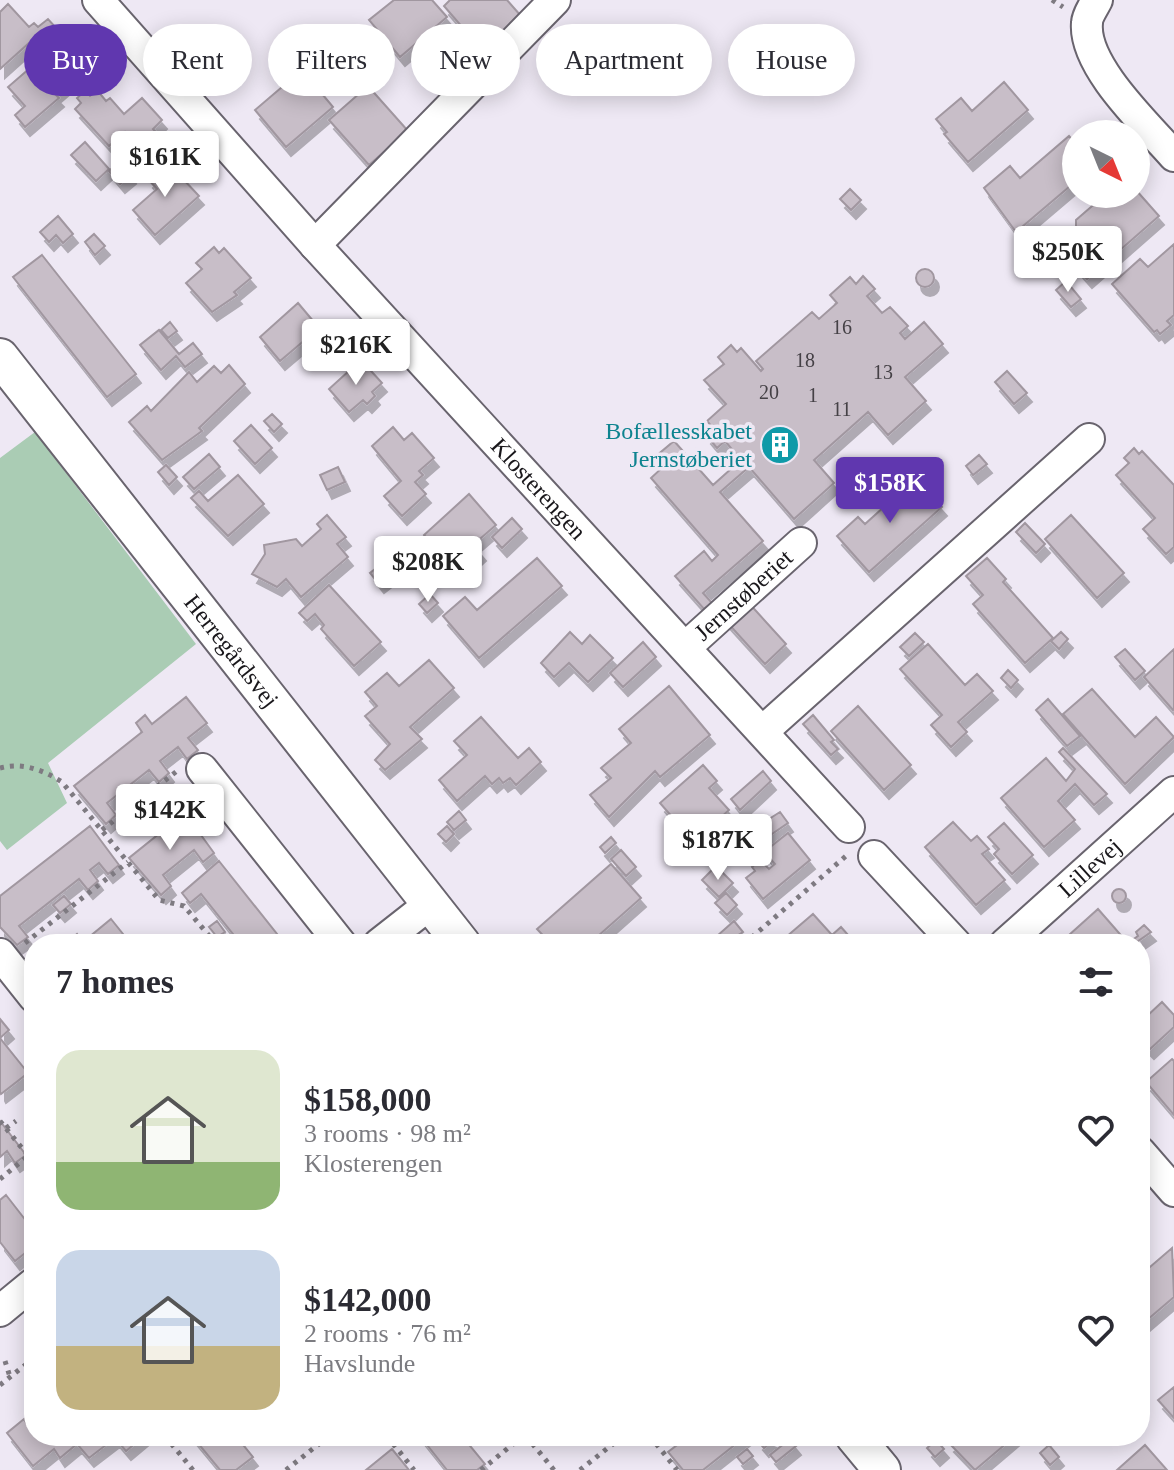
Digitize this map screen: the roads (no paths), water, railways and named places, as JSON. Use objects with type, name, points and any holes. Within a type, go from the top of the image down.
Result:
[{"type":"street","name":"Klosterengen","points":[[98,0],[315,245],[687,646],[763,731],[858,846],[946,934]]},
{"type":"street","points":[[315,245],[555,0]]},
{"type":"street","points":[[1092,11],[1093,52],[1109,80],[1174,156]]},
{"type":"street","name":"Herregårdsvej","points":[[0,357],[454,934]]},
{"type":"street","points":[[763,731],[1089,439]]},
{"type":"street","name":"Jernstøberiet","points":[[687,646],[801,543]]},
{"type":"street","points":[[202,769],[333,934]]},
{"type":"street","name":"Lillevej","points":[[1016,934],[1174,792]]},
{"type":"street","points":[[392,934],[430,904]]},
{"type":"street","points":[[2,957],[24,984]]},
{"type":"street","points":[[1150,1163],[1174,1191]]},
{"type":"street","points":[[0,1311],[24,1291]]},
{"type":"street","points":[[862,1446],[882,1470]]},
{"type":"place","name":"Bofællesskabet Jernstøberiet","points":[[780,445]]}]
